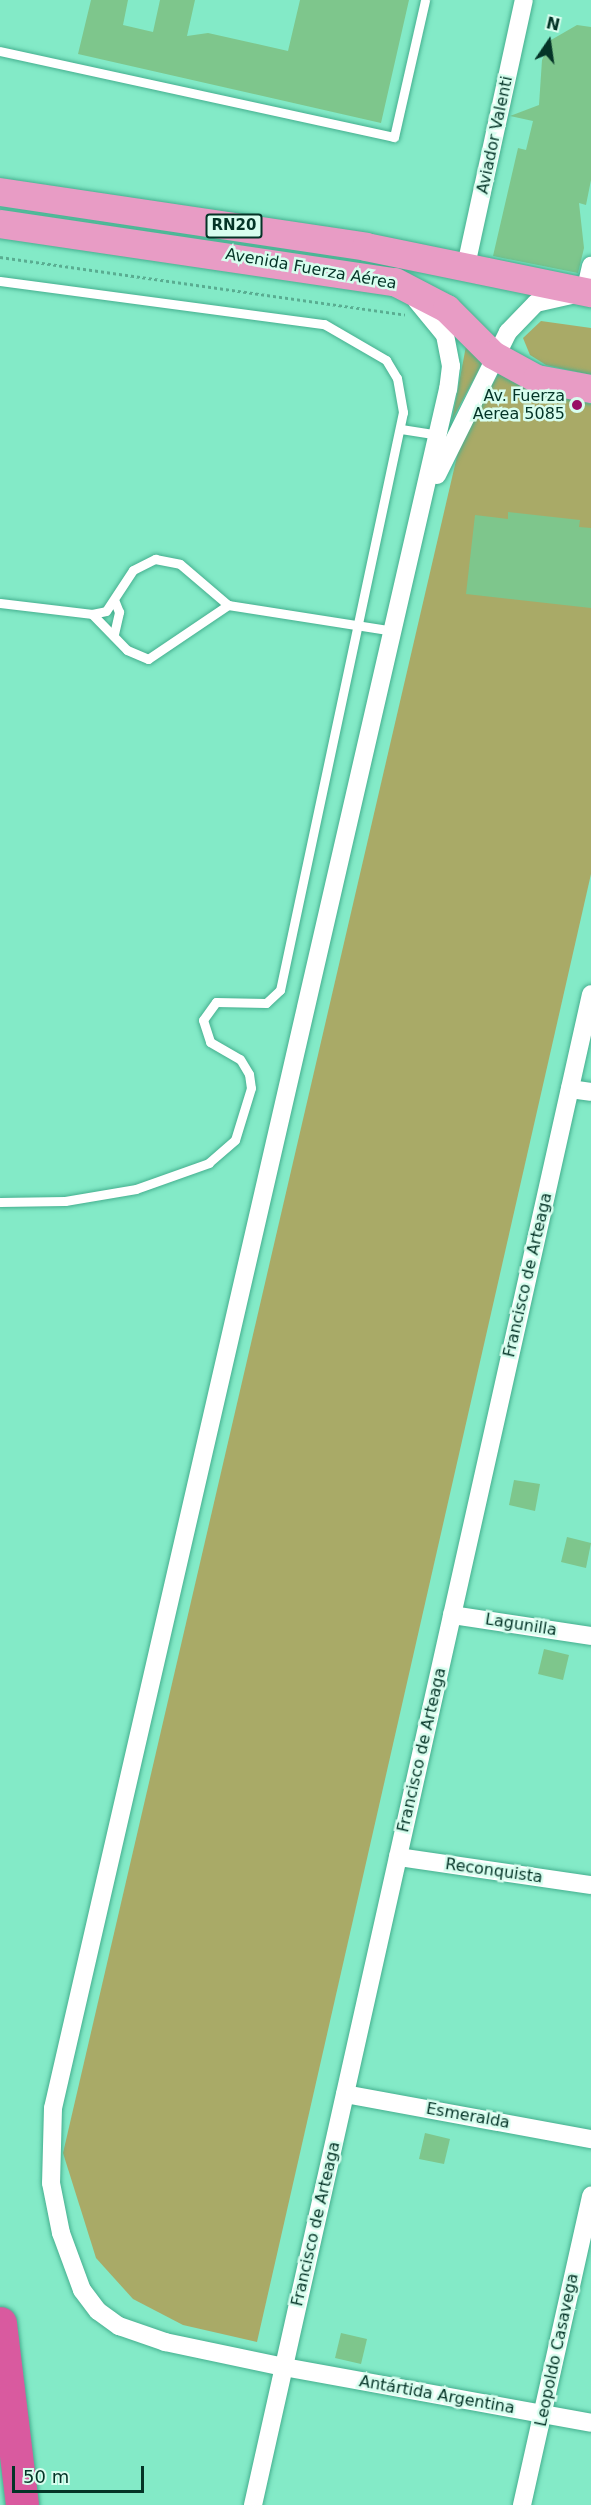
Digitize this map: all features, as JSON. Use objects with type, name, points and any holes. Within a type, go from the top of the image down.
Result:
[{"type":"highway","points":[[0,2323],[22,2505]]},
{"type":"main road","name":"Avenida Fuerza Aérea","points":[[0,192],[343,243],[465,270],[589,284]]},
{"type":"main road","name":"Avenida Fuerza Aérea","points":[[0,224],[395,282],[447,309],[493,355],[537,379],[591,389]]},
{"type":"street","name":"Aviador Valenti","points":[[465,270],[524,0]]},
{"type":"street","points":[[395,282],[434,319],[445,335],[451,366],[424,503]]},
{"type":"street","points":[[424,503],[493,355],[536,303],[589,284]]},
{"type":"street","name":"Antártida Argentina","points":[[424,503],[49,2144],[61,2234],[82,2290],[98,2311],[165,2342],[284,2367],[591,2422]]},
{"type":"street","name":"Francisco de Arteaga","points":[[253,2505],[591,994]]},
{"type":"street","points":[[570,1089],[591,1092]]},
{"type":"street","name":"Lagunilla","points":[[452,1614],[591,1636]]},
{"type":"street","name":"Reconquista","points":[[398,1857],[591,1886]]},
{"type":"street","name":"Esmeralda","points":[[345,2094],[591,2139]]},
{"type":"street","name":"Leopoldo Casavega","points":[[522,2505],[591,2196]]},
{"type":"lane","points":[[0,51],[394,137],[425,0]]},
{"type":"lane","points":[[0,281],[324,324],[386,360],[401,393],[401,429],[279,990],[266,1003],[216,1002],[203,1020],[210,1042],[240,1059],[249,1074],[251,1088],[235,1140],[209,1163],[136,1189],[65,1201],[0,1202]]},
{"type":"lane","points":[[401,429],[438,435]]},
{"type":"lane","points":[[0,603],[92,614],[115,602],[133,570],[154,559],[180,564],[228,605],[394,631]]},
{"type":"lane","points":[[114,634],[119,612],[115,602]]},
{"type":"lane","points":[[92,614],[114,634],[127,650],[148,659],[228,605]]},
{"type":"path","points":[[0,257],[434,319]]},
{"type":"green space","points":[[541,321],[591,328],[591,375],[546,365],[530,355],[523,338]]},
{"type":"green space","points":[[466,346],[485,358],[452,420]]},
{"type":"green space","points":[[499,373],[591,404],[591,874],[257,2342],[183,2325],[133,2299],[96,2258],[63,2153],[461,439]]},
{"type":"building","points":[[91,0],[128,0],[123,25],[153,32],[160,0],[195,0],[187,36],[208,33],[288,51],[300,0],[409,0],[381,123],[78,54]]},
{"type":"building","points":[[577,25],[591,27],[591,180],[586,205],[579,203],[584,248],[578,273],[493,256],[518,148],[526,150],[533,121],[510,116],[539,105],[542,60],[551,40]]},
{"type":"building","points":[[508,512],[580,520],[579,527],[591,528],[591,608],[466,594],[475,515],[508,519]]},
{"type":"building","points":[[514,1480],[540,1484],[535,1511],[509,1505]]},
{"type":"building","points":[[567,1537],[591,1543],[586,1568],[561,1562]]},
{"type":"building","points":[[544,1649],[569,1655],[563,1680],[538,1674]]},
{"type":"building","points":[[425,2133],[450,2139],[444,2164],[419,2159]]},
{"type":"building","points":[[341,2333],[367,2339],[361,2364],[335,2358]]},
{"type":"place","name":"Av. Fuerza Aerea 5085","points":[[577,405]]}]
